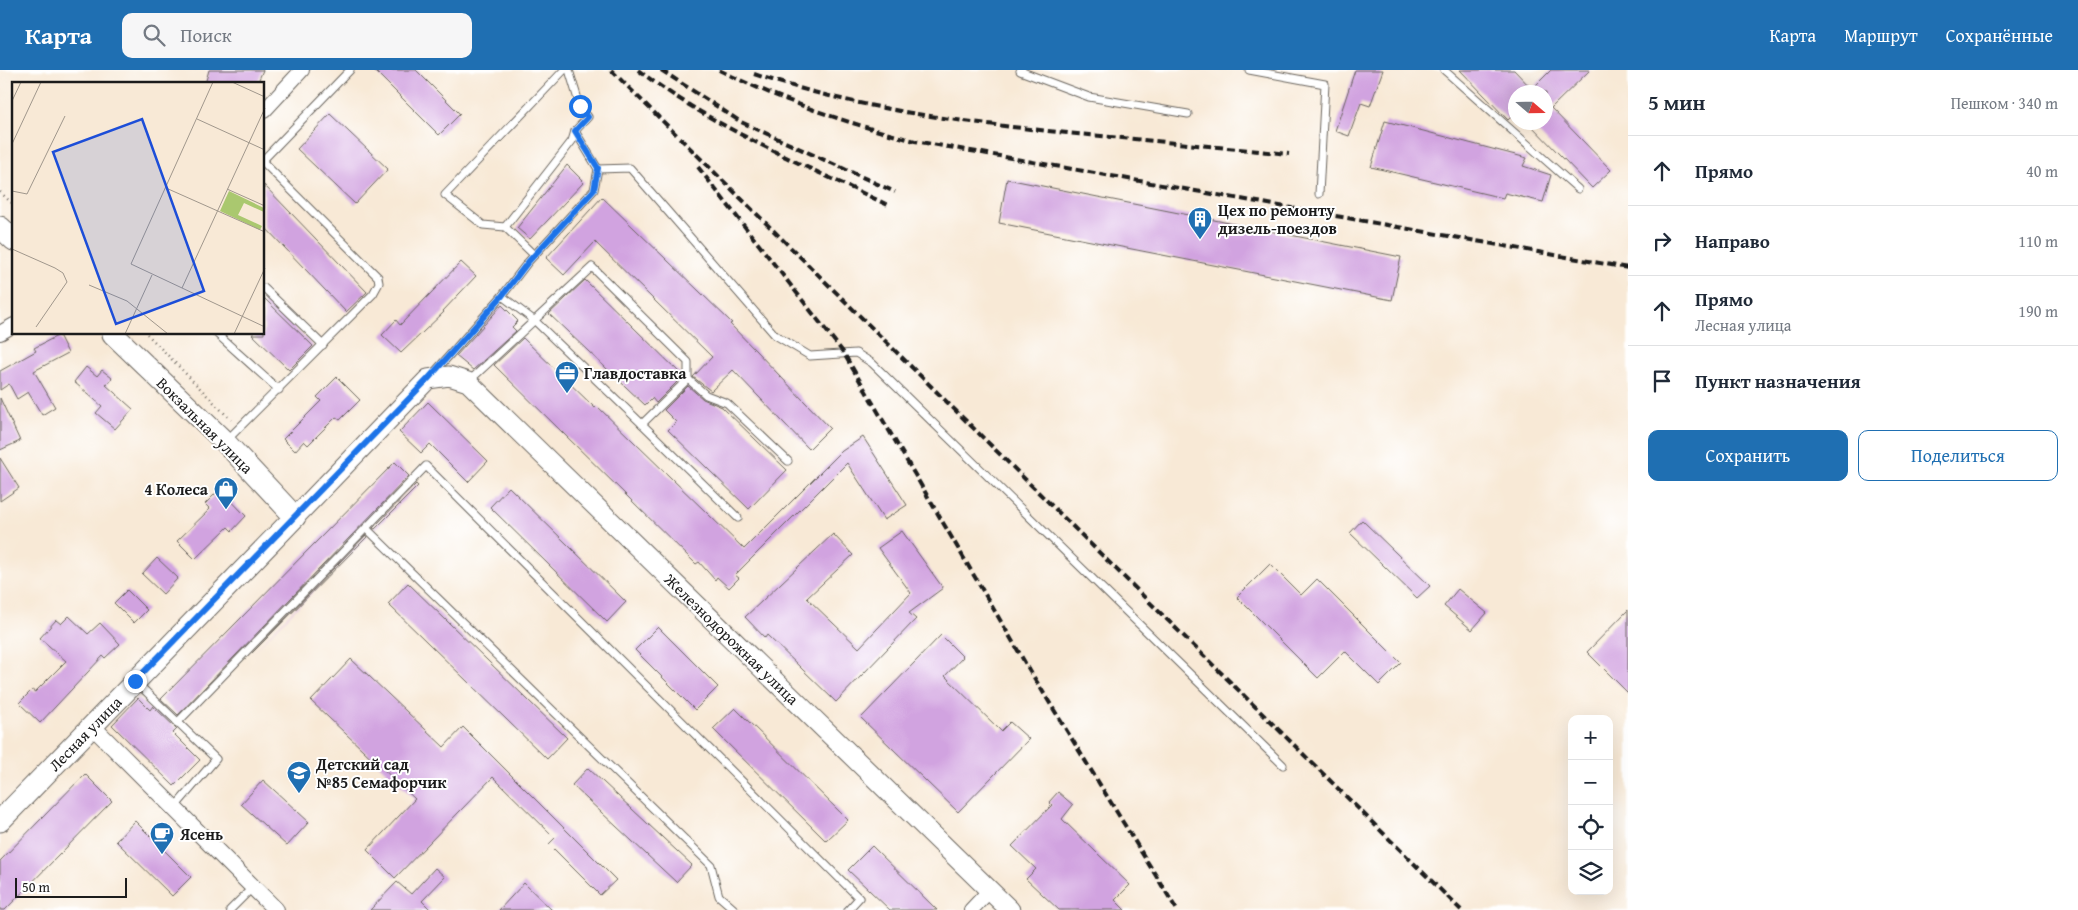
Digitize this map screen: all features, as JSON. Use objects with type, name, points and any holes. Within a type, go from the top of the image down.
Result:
[{"type":"main road","points":[[0,227],[12,238]]},
{"type":"main road","name":"Вокзальная улица","points":[[115,335],[233,436],[295,517]]},
{"type":"main road","name":"Железнодорожная улица","points":[[428,379],[449,376],[468,382],[1010,910]]},
{"type":"main road","name":"Лесная улица","points":[[0,821],[428,379]]},
{"type":"street","points":[[265,110],[302,70]]},
{"type":"street","points":[[0,333],[12,326]]},
{"type":"street","points":[[93,727],[276,910]]},
{"type":"street","points":[[971,910],[990,890]]},
{"type":"lane","points":[[265,159],[350,70]]},
{"type":"lane","points":[[534,255],[505,227],[483,225],[446,195],[564,70]]},
{"type":"lane","points":[[505,227],[572,141],[575,131],[588,117],[580,106],[568,70]]},
{"type":"lane","points":[[1022,70],[1020,71],[1090,98],[1188,114]]},
{"type":"lane","points":[[1249,70],[1325,84],[1319,194]]},
{"type":"lane","points":[[1444,70],[1578,189]]},
{"type":"lane","points":[[428,379],[502,296],[534,255],[594,190],[598,168],[575,131]]},
{"type":"lane","points":[[233,436],[373,294],[379,283],[378,277],[265,164]]},
{"type":"lane","points":[[598,168],[630,168],[775,334],[810,356],[856,352],[872,363],[1283,765]]},
{"type":"lane","points":[[468,382],[592,267],[688,362],[688,379],[642,424]]},
{"type":"lane","points":[[265,289],[322,345]]},
{"type":"lane","points":[[502,296],[535,321],[738,518]]},
{"type":"lane","points":[[219,335],[279,390]]},
{"type":"lane","points":[[688,379],[706,395],[727,403],[788,461]]},
{"type":"lane","points":[[177,723],[426,466],[859,898],[848,910]]},
{"type":"lane","points":[[366,528],[711,865],[719,896],[735,910]]},
{"type":"lane","points":[[135,681],[216,759],[175,807]]},
{"type":"lane","points":[[230,910],[253,887]]},
{"type":"path","points":[[0,192],[12,203]]},
{"type":"path","points":[[148,335],[233,436]]},
{"type":"building","points":[[209,70],[263,70],[258,82],[206,82]]},
{"type":"building","points":[[374,70],[416,70],[460,114],[439,135]]},
{"type":"building","points":[[1355,70],[1383,70],[1370,106],[1361,103],[1349,136],[1335,131]]},
{"type":"building","points":[[1460,70],[1514,70],[1528,85],[1508,85],[1508,120]]},
{"type":"building","points":[[1551,70],[1590,70],[1553,106],[1553,85],[1536,85]]},
{"type":"building","points":[[1553,110],[1611,170],[1592,188],[1536,130],[1553,130]]},
{"type":"building","points":[[330,114],[388,169],[355,204],[297,149]]},
{"type":"building","points":[[1385,121],[1527,158],[1523,166],[1551,175],[1543,202],[1505,193],[1503,198],[1371,167]]},
{"type":"building","points":[[567,165],[584,182],[530,239],[517,228]]},
{"type":"building","name":"Цех по ремонту дизель-поездов","points":[[1007,179],[1401,257],[1392,300],[999,223]]},
{"type":"building","points":[[265,186],[367,292],[346,312],[265,227]]},
{"type":"building","points":[[602,197],[732,323],[730,324],[830,428],[809,449],[733,370],[711,391],[693,377],[712,357],[595,242],[564,275],[546,258]]},
{"type":"building","points":[[461,262],[476,276],[444,312],[401,353],[382,335],[396,320],[400,325]]},
{"type":"building","points":[[585,280],[683,376],[656,403],[652,398],[645,405],[549,314]]},
{"type":"building","points":[[265,299],[313,346],[289,370],[253,335],[265,335]]},
{"type":"building","points":[[502,305],[518,321],[512,327],[516,331],[473,370],[456,356]]},
{"type":"building","points":[[59,335],[68,353],[34,371],[55,407],[42,415],[28,392],[17,399],[9,384],[0,390],[0,371],[36,351],[34,348]]},
{"type":"building","points":[[523,338],[595,408],[597,406],[744,549],[842,451],[863,437],[907,505],[884,520],[847,463],[735,575],[739,578],[729,588],[717,577],[715,580],[699,562],[696,564],[494,365]]},
{"type":"building","points":[[86,367],[97,376],[102,370],[112,378],[106,385],[133,409],[115,429],[96,413],[102,406],[74,382]]},
{"type":"building","points":[[337,377],[360,400],[340,420],[336,417],[308,445],[304,441],[295,451],[283,439],[321,401],[317,397]]},
{"type":"building","points":[[688,386],[703,399],[722,407],[787,470],[749,509],[668,430],[676,422],[664,410]]},
{"type":"building","points":[[0,398],[20,441],[0,450]]},
{"type":"building","points":[[428,402],[488,461],[468,482],[430,444],[421,453],[399,432]]},
{"type":"building","points":[[0,458],[19,488],[0,501]]},
{"type":"building","points":[[395,462],[409,476],[178,715],[161,699]]},
{"type":"building","points":[[416,484],[418,486],[375,529],[373,528]]},
{"type":"building","points":[[509,487],[626,602],[607,622],[490,507]]},
{"type":"building","points":[[220,489],[246,516],[232,531],[228,527],[195,559],[177,541],[210,509],[205,504]]},
{"type":"building","points":[[1362,520],[1430,586],[1417,598],[1350,533]]},
{"type":"building","points":[[902,531],[943,588],[909,613],[916,619],[836,702],[767,635],[765,638],[745,617],[833,534],[853,555],[807,598],[859,648],[911,593],[878,548]]},
{"type":"building","points":[[366,535],[367,537],[252,653]]},
{"type":"building","points":[[157,558],[178,578],[163,594],[142,574]]},
{"type":"building","points":[[1270,564],[1301,595],[1317,579],[1401,663],[1379,685],[1345,651],[1318,678],[1237,597]]},
{"type":"building","points":[[408,583],[567,738],[547,759],[388,604]]},
{"type":"building","points":[[1458,589],[1487,613],[1472,630],[1444,606]]},
{"type":"building","points":[[127,590],[147,610],[134,623],[114,603]]},
{"type":"building","points":[[1628,610],[1628,693],[1587,652]]},
{"type":"building","points":[[69,616],[88,634],[100,623],[120,644],[105,658],[103,656],[40,723],[19,703],[32,690],[35,692],[66,661],[40,638],[56,620],[61,624]]},
{"type":"building","points":[[658,627],[718,687],[695,710],[635,650]]},
{"type":"building","points":[[941,635],[963,657],[945,676],[1001,731],[1010,722],[1029,739],[958,812],[861,718]]},
{"type":"building","points":[[351,659],[444,747],[463,727],[616,880],[600,895],[549,844],[555,838],[493,777],[395,878],[367,850],[415,799],[311,701]]},
{"type":"building","points":[[138,698],[150,710],[153,706],[177,729],[173,733],[200,760],[174,786],[112,725]]},
{"type":"building","points":[[735,708],[848,820],[826,841],[713,729]]},
{"type":"building","points":[[588,768],[692,865],[676,882],[572,785]]},
{"type":"building","points":[[85,774],[112,801],[5,910],[0,910],[0,861]]},
{"type":"building","name":"Детский сад №85 Семафорчик","points":[[263,780],[309,822],[287,846],[241,804]]},
{"type":"building","points":[[1058,792],[1073,805],[1062,819],[1130,885],[1115,900],[1125,910],[1059,910],[1026,879],[1036,869],[1012,846],[1052,805],[1049,802]]},
{"type":"building","points":[[135,821],[191,877],[172,896],[116,841]]},
{"type":"building","points":[[872,846],[937,910],[890,910],[848,870]]},
{"type":"building","points":[[435,868],[445,877],[422,901],[431,910],[370,910],[397,882],[411,894]]},
{"type":"building","points":[[524,883],[552,910],[499,910]]},
{"type":"railway","points":[[611,70],[1461,910]]},
{"type":"railway","points":[[638,70],[667,91],[728,128],[890,206]]},
{"type":"railway","points":[[661,70],[741,122],[895,192]]},
{"type":"railway","points":[[719,70],[767,92],[815,110],[915,141],[1628,268]]},
{"type":"railway","points":[[754,74],[834,97],[874,106],[953,119],[1077,134],[1289,154]]},
{"type":"railway","points":[[698,167],[843,352],[1027,666],[1177,910]]},
{"type":"place","name":"Цех по ремонту дизель-поездов","points":[[1200,240]]},
{"type":"place","name":"Главдоставка","points":[[567,394]]},
{"type":"place","name":"4 Колеса","points":[[226,510]]},
{"type":"place","name":"Детский сад №85 Семафорчик","points":[[299,794]]},
{"type":"place","name":"Ясень","points":[[162,855]]},
{"type":"route","points":[[135,681],[428,379],[502,296],[534,255],[594,190],[598,168],[575,131],[588,117],[580,106]]}]
